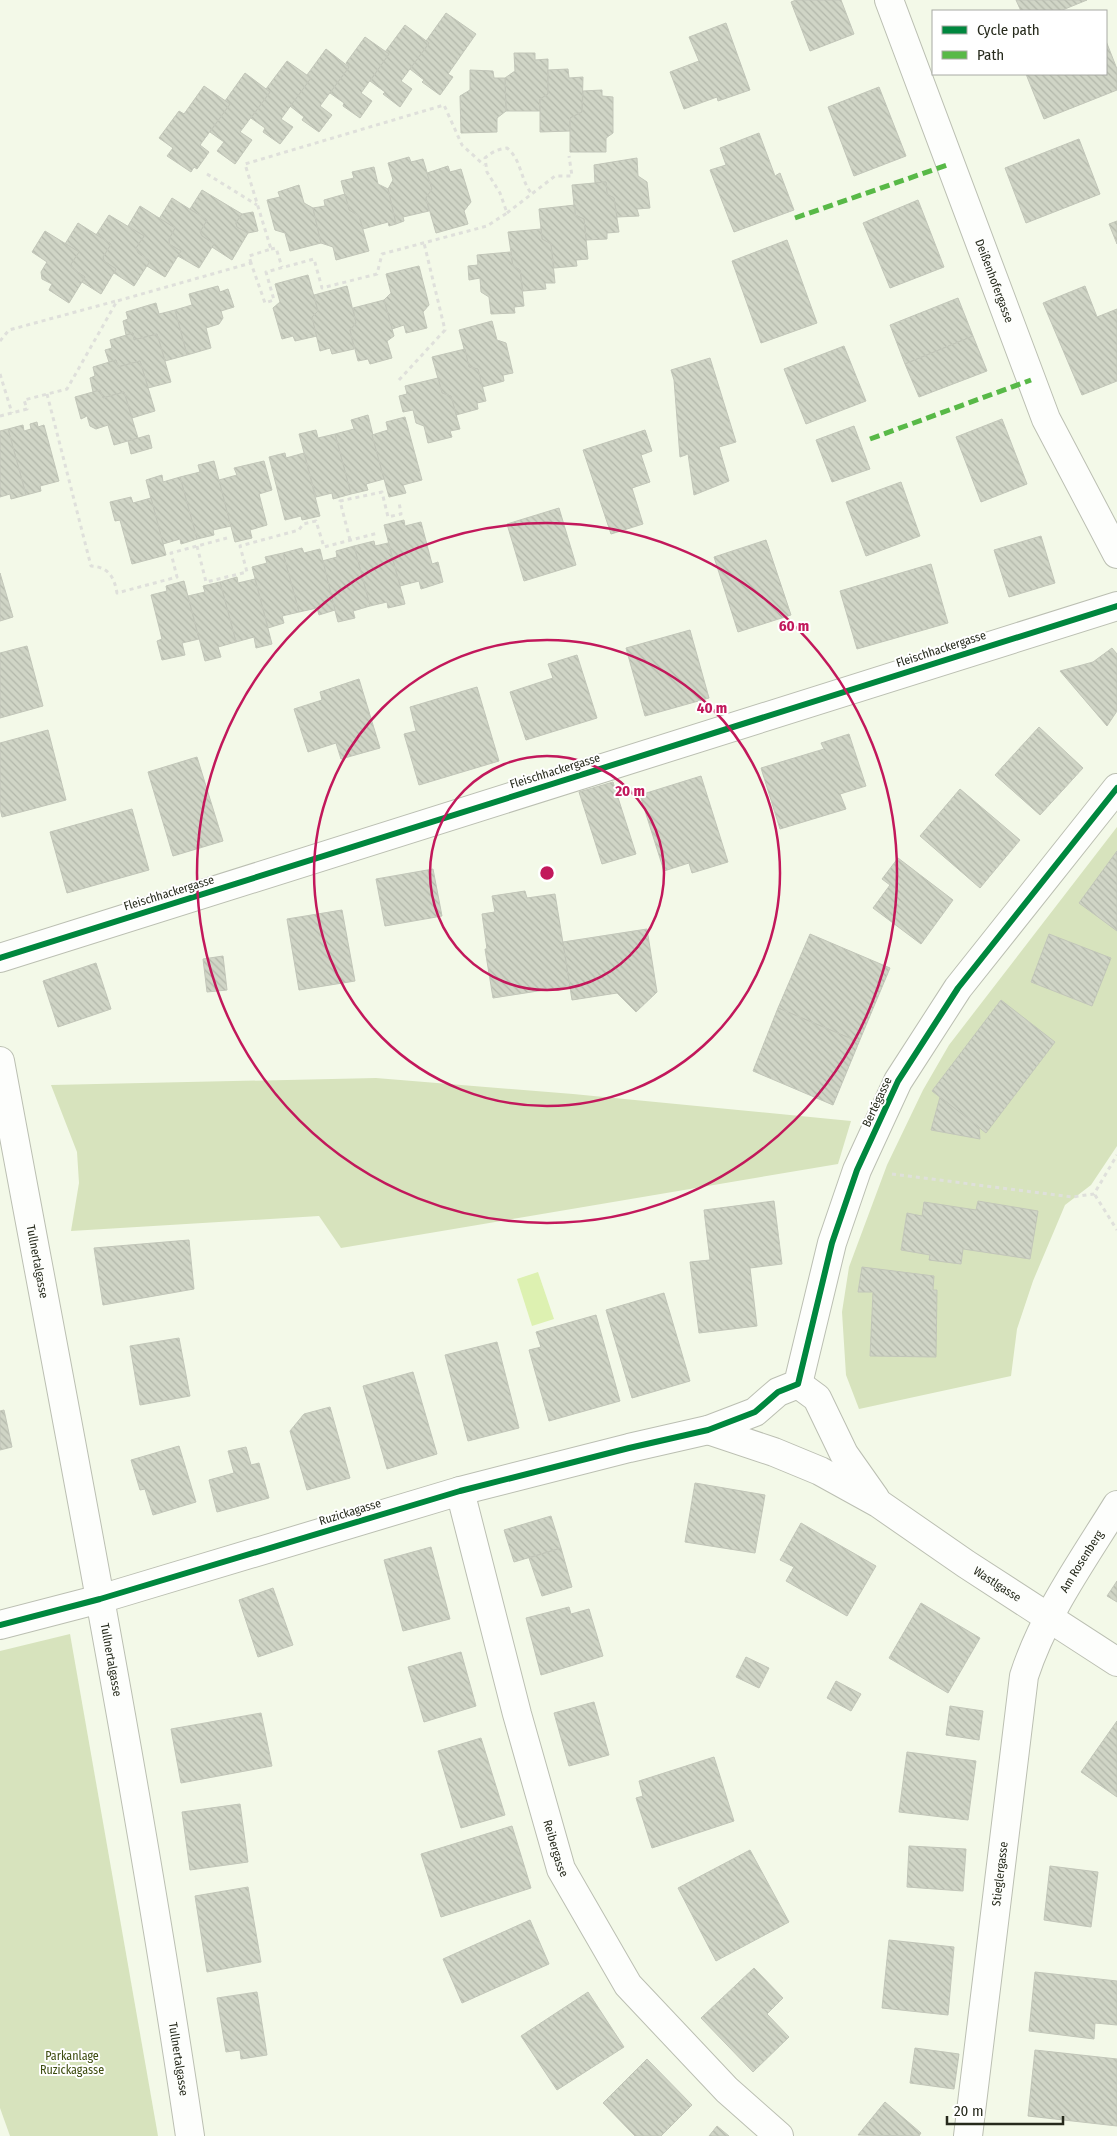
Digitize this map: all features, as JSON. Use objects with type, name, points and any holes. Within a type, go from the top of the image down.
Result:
[{"type":"street","name":"Deißenhofergasse","points":[[889,0],[1046,419],[1117,554]]},
{"type":"street","name":"Fleischhackergasse","points":[[0,958],[1117,606]]},
{"type":"street","name":"Bertégasse","points":[[798,1384],[832,1243],[857,1170],[898,1081],[958,988],[1117,788]]},
{"type":"street","name":"Tullnertalgasse","points":[[0,1061],[100,1599],[168,1986],[190,2136]]},
{"type":"street","points":[[708,1430],[755,1412],[778,1392],[798,1384]]},
{"type":"street","name":"Wastlgasse","points":[[798,1384],[817,1398],[844,1454],[878,1503]]},
{"type":"street","name":"Wastlgasse","points":[[708,1430],[774,1452],[820,1471],[878,1503],[1117,1662]]},
{"type":"street","name":"Ruzickagasse","points":[[0,1625],[100,1599],[460,1491],[708,1430]]},
{"type":"street","name":"Reibergasse","points":[[460,1491],[517,1714],[560,1869],[628,1985],[727,2090],[779,2136]]},
{"type":"street","name":"Am Rosenberg","points":[[1049,1618],[1117,1504]]},
{"type":"street","name":"Stieglergasse","points":[[968,2136],[1024,1676],[1032,1650],[1049,1618]]},
{"type":"path","points":[[271,249],[245,164],[444,105],[462,144],[485,166],[500,193],[507,213]]},
{"type":"path","points":[[485,166],[485,158],[492,152],[507,148],[513,153],[519,163],[522,176],[532,194]]},
{"type":"path","points":[[282,267],[276,248],[249,256],[265,303],[274,300],[266,272],[282,267],[314,259],[322,288],[378,274],[382,254],[487,226],[555,176],[572,176],[569,156]]},
{"type":"path","points":[[207,174],[258,206]]},
{"type":"path","points":[[399,380],[446,330],[424,243]]},
{"type":"path","points":[[0,341],[9,330],[252,264]]},
{"type":"path","points":[[0,416],[27,409],[24,400],[67,389],[117,301]]},
{"type":"path","points":[[0,374],[12,413]]},
{"type":"path","points":[[47,394],[91,566],[100,567],[109,572],[115,581],[117,593],[177,578],[171,553],[227,538]]},
{"type":"path","points":[[350,540],[340,501],[382,492],[388,517],[401,514],[399,502]]},
{"type":"path","points":[[197,546],[206,582],[247,572],[240,546],[299,530],[303,524],[316,522],[324,547],[378,533]]},
{"type":"path","points":[[1094,1194],[1117,1155]]},
{"type":"path","points":[[857,1170],[1072,1197],[1094,1194]]},
{"type":"path","points":[[1094,1194],[1117,1230]]},
{"type":"green space","points":[[1117,827],[1117,1146],[1091,1185],[1065,1205],[1033,1281],[1017,1329],[1011,1376],[859,1409],[846,1375],[842,1312],[849,1267],[887,1165],[923,1090],[949,1045]]},
{"type":"green space","points":[[376,1078],[573,1094],[851,1121],[838,1164],[341,1248],[319,1216],[71,1231],[79,1183],[77,1152],[51,1085]]},
{"type":"green space","name":"Parkanlage Ruzickagasse","points":[[70,1634],[158,2136],[10,2136],[0,2108],[0,1651]]},
{"type":"shaded area","points":[[538,1272],[554,1319],[532,1326],[517,1279]]},
{"type":"building","points":[[796,0],[841,0],[854,34],[810,51],[791,2]]},
{"type":"building","points":[[1016,0],[1087,0],[1062,10],[1021,10]]},
{"type":"building","points":[[446,13],[476,34],[448,74],[453,77],[440,95],[422,82],[424,80],[410,69],[429,43],[426,41]]},
{"type":"building","points":[[726,23],[750,90],[718,101],[717,97],[684,109],[670,72],[699,61],[689,37]]},
{"type":"building","points":[[405,25],[429,43],[401,81],[412,89],[400,107],[383,94],[385,92],[370,81],[389,54],[385,52]]},
{"type":"building","points":[[365,37],[389,54],[361,93],[372,101],[360,118],[343,106],[344,103],[330,93],[349,67],[346,63]]},
{"type":"building","points":[[1107,44],[1117,69],[1117,90],[1044,119],[1026,75],[1107,75]]},
{"type":"building","points":[[326,49],[349,67],[320,106],[332,115],[319,132],[302,120],[304,117],[290,106],[311,78],[307,75]]},
{"type":"building","points":[[514,53],[535,53],[535,60],[548,59],[548,94],[540,99],[540,111],[506,111],[505,78],[515,71]]},
{"type":"building","points":[[287,61],[311,78],[281,119],[293,127],[280,144],[263,132],[265,128],[251,118],[270,92],[266,89]]},
{"type":"building","points":[[568,69],[569,78],[583,77],[582,112],[570,118],[570,131],[540,132],[540,99],[548,94],[548,70]]},
{"type":"building","points":[[470,70],[493,71],[494,78],[505,78],[506,111],[497,118],[497,132],[461,133],[460,96],[470,90]]},
{"type":"building","points":[[245,73],[270,92],[240,132],[252,140],[235,164],[217,151],[224,142],[210,132],[230,104],[225,101]]},
{"type":"building","points":[[204,86],[230,104],[200,145],[209,152],[197,169],[194,167],[191,172],[167,156],[173,148],[159,138],[179,111],[184,114]]},
{"type":"building","points":[[879,87],[906,156],[854,176],[828,107]]},
{"type":"building","points":[[602,90],[602,96],[613,97],[613,133],[606,138],[606,152],[570,152],[570,118],[582,112],[583,91]]},
{"type":"building","points":[[759,133],[775,176],[780,173],[794,210],[734,232],[710,170],[726,165],[720,148]]},
{"type":"building","points":[[1079,139],[1100,194],[1026,223],[1005,168]]},
{"type":"building","points":[[409,157],[411,162],[423,159],[432,189],[426,198],[429,211],[403,217],[404,221],[396,224],[388,189],[393,180],[388,163]]},
{"type":"building","points":[[637,158],[638,176],[647,182],[650,208],[637,209],[639,216],[617,217],[614,198],[607,194],[606,182],[595,183],[594,165]]},
{"type":"building","points":[[448,166],[450,172],[461,169],[471,202],[464,211],[468,224],[436,233],[426,198],[432,189],[427,173]]},
{"type":"building","points":[[374,167],[378,184],[388,189],[396,224],[389,226],[388,222],[363,229],[359,216],[349,210],[341,181],[354,178],[352,172]]},
{"type":"building","points":[[606,182],[607,194],[614,198],[619,232],[607,233],[607,239],[586,240],[584,219],[575,215],[572,185]]},
{"type":"building","points":[[299,185],[304,203],[313,208],[321,243],[290,251],[285,233],[275,230],[267,200],[280,197],[278,192]]},
{"type":"building","points":[[202,190],[242,214],[236,223],[237,227],[248,233],[232,260],[212,247],[214,244],[202,236],[200,232],[207,220],[190,209]]},
{"type":"building","points":[[345,194],[349,210],[359,216],[369,251],[336,260],[333,247],[321,243],[313,208],[325,206],[324,200]]},
{"type":"building","points":[[172,198],[207,220],[200,232],[202,236],[214,244],[199,268],[178,256],[181,251],[169,244],[169,239],[175,228],[159,219]]},
{"type":"building","points":[[918,200],[944,267],[890,288],[863,223]]},
{"type":"building","points":[[575,205],[575,215],[584,219],[588,259],[576,260],[577,266],[554,268],[551,244],[542,239],[539,209]]},
{"type":"building","points":[[140,206],[175,228],[169,239],[169,244],[181,251],[165,277],[147,266],[150,261],[138,253],[136,248],[144,236],[128,226]]},
{"type":"building","points":[[253,212],[258,231],[248,233],[237,227],[236,223],[242,214]]},
{"type":"building","points":[[109,215],[144,236],[136,248],[138,253],[150,261],[134,286],[114,273],[116,269],[104,261],[103,257],[111,244],[96,235]]},
{"type":"building","points":[[1117,221],[1117,244],[1109,224]]},
{"type":"building","points":[[78,223],[111,244],[103,257],[104,261],[116,269],[101,294],[82,282],[85,277],[73,269],[71,264],[79,252],[65,244]]},
{"type":"building","points":[[541,229],[542,239],[551,244],[555,283],[545,283],[546,289],[523,291],[520,270],[513,266],[508,232]]},
{"type":"building","points":[[45,231],[79,252],[71,264],[73,269],[85,277],[69,303],[49,290],[52,284],[42,279],[41,272],[47,262],[32,252]]},
{"type":"building","points":[[787,240],[817,323],[761,343],[732,261]]},
{"type":"building","points":[[510,252],[513,266],[520,270],[524,306],[514,307],[515,313],[491,314],[489,297],[481,292],[480,278],[469,280],[468,266],[478,265],[477,255]]},
{"type":"building","points":[[419,266],[429,305],[423,312],[427,328],[406,333],[404,325],[392,329],[384,300],[391,293],[386,274]]},
{"type":"building","points":[[308,275],[318,311],[312,317],[317,336],[295,341],[293,336],[282,339],[273,308],[280,302],[275,284]]},
{"type":"building","points":[[218,286],[220,292],[228,289],[234,307],[221,311],[223,318],[219,324],[206,328],[211,348],[187,355],[175,310],[192,305],[189,294]]},
{"type":"building","points":[[347,286],[356,323],[350,330],[354,349],[332,354],[330,348],[320,351],[312,317],[318,311],[314,295]]},
{"type":"building","points":[[1085,286],[1097,317],[1117,309],[1117,381],[1082,395],[1043,303]]},
{"type":"building","points":[[958,298],[973,336],[905,364],[890,325]]},
{"type":"building","points":[[384,300],[394,336],[387,341],[392,358],[370,364],[368,359],[358,361],[350,330],[356,323],[353,308]]},
{"type":"building","points":[[156,303],[159,314],[175,310],[187,355],[165,361],[157,334],[134,340],[133,333],[126,335],[123,321],[128,319],[126,312]]},
{"type":"building","points":[[492,321],[497,340],[506,343],[513,373],[503,375],[504,381],[482,387],[478,369],[469,367],[459,330]]},
{"type":"building","points":[[133,333],[134,340],[157,334],[171,382],[148,388],[140,361],[118,367],[116,360],[109,362],[105,350],[112,348],[110,340]]},
{"type":"building","points":[[973,336],[987,371],[919,397],[905,364]]},
{"type":"building","points":[[844,346],[866,401],[806,424],[784,369]]},
{"type":"building","points":[[465,349],[469,367],[478,369],[486,401],[477,403],[478,409],[456,415],[451,396],[442,393],[432,357]]},
{"type":"building","points":[[710,358],[736,442],[719,447],[729,481],[694,495],[688,454],[680,457],[674,380],[671,370]]},
{"type":"building","points":[[116,360],[118,367],[140,361],[155,411],[132,418],[124,392],[103,398],[100,390],[93,392],[90,378],[95,376],[93,367]]},
{"type":"building","points":[[438,378],[442,393],[451,396],[460,429],[450,431],[452,437],[428,443],[424,426],[416,423],[413,410],[403,412],[399,396],[407,394],[405,386]]},
{"type":"building","points":[[100,390],[103,398],[124,392],[138,438],[114,445],[108,425],[96,429],[90,426],[87,416],[81,419],[75,397]]},
{"type":"building","points":[[368,415],[384,479],[366,484],[368,490],[351,494],[335,434],[354,429],[351,420]]},
{"type":"building","points":[[405,417],[422,480],[403,485],[406,493],[389,497],[372,435],[388,430],[386,422]]},
{"type":"building","points":[[1002,419],[1027,484],[981,502],[956,437]]},
{"type":"building","points":[[37,422],[38,427],[44,425],[59,481],[40,486],[41,491],[26,495],[8,429],[23,425],[24,431],[31,429],[30,424]]},
{"type":"building","points":[[854,426],[870,469],[832,482],[816,440]]},
{"type":"building","points":[[8,429],[26,495],[11,499],[10,494],[0,497],[0,431]]},
{"type":"building","points":[[316,430],[318,438],[335,434],[351,494],[333,499],[332,493],[316,497],[299,434]]},
{"type":"building","points":[[645,430],[652,451],[641,455],[650,482],[632,488],[643,524],[611,534],[583,450]]},
{"type":"building","points":[[149,435],[152,448],[131,454],[128,441]]},
{"type":"building","points":[[285,453],[286,458],[304,453],[320,516],[302,520],[301,516],[285,520],[269,457]]},
{"type":"building","points":[[214,461],[231,526],[213,530],[214,535],[197,539],[180,477],[200,472],[198,465]]},
{"type":"building","points":[[264,461],[272,490],[259,494],[267,525],[250,530],[252,538],[235,542],[219,480],[237,475],[234,468]]},
{"type":"building","points":[[162,475],[163,482],[180,477],[197,539],[181,544],[180,539],[163,544],[146,480]]},
{"type":"building","points":[[901,482],[920,536],[866,556],[846,502]]},
{"type":"building","points":[[131,497],[133,503],[151,498],[166,555],[132,564],[120,520],[115,521],[110,502]]},
{"type":"building","points":[[559,508],[576,565],[524,581],[507,524]]},
{"type":"building","points":[[404,520],[405,526],[421,522],[432,564],[438,562],[443,582],[421,589],[419,581],[400,586],[384,525]]},
{"type":"building","points":[[1041,536],[1055,583],[1009,597],[994,550]]},
{"type":"building","points":[[766,540],[791,615],[738,632],[714,557]]},
{"type":"building","points":[[374,541],[375,546],[388,543],[405,604],[388,608],[387,602],[370,606],[354,546]]},
{"type":"building","points":[[354,546],[370,606],[353,611],[355,618],[338,622],[322,561],[337,557],[336,551]]},
{"type":"building","points":[[302,548],[304,553],[320,549],[335,610],[319,615],[317,608],[299,612],[283,553]]},
{"type":"building","points":[[283,553],[299,612],[282,616],[284,623],[268,628],[252,567],[267,563],[265,557]]},
{"type":"building","points":[[931,564],[948,623],[857,649],[840,591]]},
{"type":"building","points":[[0,573],[13,617],[0,621]]},
{"type":"building","points":[[237,577],[238,583],[255,579],[272,644],[256,648],[254,637],[236,642],[220,582]]},
{"type":"building","points":[[184,581],[199,639],[182,643],[185,655],[162,660],[157,641],[162,639],[151,595],[167,591],[166,586]]},
{"type":"building","points":[[220,582],[236,642],[218,647],[221,657],[205,661],[188,596],[205,592],[203,586]]},
{"type":"building","points":[[690,630],[709,698],[645,716],[626,648]]},
{"type":"building","points":[[27,646],[43,706],[0,718],[0,653]]},
{"type":"building","points":[[1112,648],[1117,654],[1117,711],[1107,726],[1060,671],[1093,662]]},
{"type":"building","points":[[577,655],[597,718],[526,740],[510,692],[553,678],[548,664]]},
{"type":"building","points":[[359,679],[380,748],[341,759],[336,743],[308,752],[294,709],[322,700],[320,692]]},
{"type":"building","points":[[477,687],[499,761],[419,785],[404,734],[416,731],[410,707]]},
{"type":"building","points":[[1039,727],[1083,768],[1040,815],[995,775]]},
{"type":"building","points":[[48,730],[66,800],[2,817],[0,808],[0,743]]},
{"type":"building","points":[[849,734],[866,786],[840,794],[846,809],[780,829],[761,768],[824,749],[821,743]]},
{"type":"building","points":[[197,757],[223,841],[173,856],[148,772]]},
{"type":"building","points":[[701,776],[728,862],[692,873],[689,863],[664,871],[640,795]]},
{"type":"building","points":[[613,782],[636,854],[602,864],[579,792]]},
{"type":"building","points":[[960,789],[1020,840],[980,888],[920,836]]},
{"type":"building","points":[[132,809],[149,870],[67,893],[50,832]]},
{"type":"building","points":[[1117,851],[1117,931],[1079,903]]},
{"type":"building","points":[[898,858],[953,900],[921,944],[873,908],[890,885],[882,879]]},
{"type":"building","points":[[433,869],[442,916],[385,926],[376,879]]},
{"type":"building","points":[[525,891],[527,898],[555,894],[570,986],[493,998],[485,949],[487,949],[482,914],[495,912],[492,896]]},
{"type":"building","points":[[342,910],[355,981],[299,990],[287,919]]},
{"type":"building","points":[[647,929],[657,992],[636,1012],[617,993],[572,1000],[563,942]]},
{"type":"building","points":[[810,934],[890,968],[859,1042],[778,1008]]},
{"type":"building","points":[[1049,934],[1111,958],[1092,1006],[1031,982]]},
{"type":"building","points":[[223,956],[227,990],[207,992],[203,959]]},
{"type":"building","points":[[96,963],[111,1009],[58,1027],[43,981]]},
{"type":"building","points":[[1001,1000],[1055,1042],[986,1133],[932,1091]]},
{"type":"building","points":[[778,1008],[859,1042],[833,1105],[753,1071]]},
{"type":"building","points":[[940,1097],[979,1127],[980,1139],[931,1130]]},
{"type":"building","points":[[774,1201],[782,1264],[750,1268],[757,1326],[699,1333],[690,1262],[710,1260],[704,1210]]},
{"type":"building","points":[[978,1201],[1038,1211],[1030,1259],[963,1249],[961,1264],[929,1260],[930,1255],[901,1250],[907,1213],[922,1216],[924,1202],[976,1210]]},
{"type":"building","points":[[189,1240],[194,1289],[103,1305],[94,1248]]},
{"type":"building","points":[[862,1267],[934,1276],[933,1290],[937,1290],[936,1357],[870,1356],[873,1292],[858,1292]]},
{"type":"building","points":[[664,1293],[690,1381],[632,1398],[606,1310]]},
{"type":"building","points":[[596,1315],[620,1401],[549,1421],[529,1350],[541,1347],[536,1332]]},
{"type":"building","points":[[179,1338],[190,1396],[140,1405],[130,1346]]},
{"type":"building","points":[[497,1342],[519,1428],[468,1441],[445,1355]]},
{"type":"building","points":[[413,1372],[437,1454],[387,1469],[363,1386]]},
{"type":"building","points":[[330,1407],[350,1478],[307,1490],[290,1431],[304,1414]]},
{"type":"building","points":[[4,1410],[12,1447],[0,1450],[0,1411]]},
{"type":"building","points":[[179,1446],[196,1502],[153,1515],[145,1489],[140,1490],[131,1460]]},
{"type":"building","points":[[246,1447],[251,1465],[259,1463],[269,1498],[217,1512],[209,1480],[234,1473],[228,1451]]},
{"type":"building","points":[[695,1483],[765,1495],[755,1553],[685,1542]]},
{"type":"building","points":[[551,1516],[561,1548],[514,1562],[504,1530]]},
{"type":"building","points":[[801,1523],[876,1566],[847,1616],[786,1581],[794,1567],[780,1560]]},
{"type":"building","points":[[431,1547],[450,1619],[403,1631],[384,1560]]},
{"type":"building","points":[[561,1548],[572,1587],[542,1596],[529,1558]]},
{"type":"building","points":[[1117,1581],[1117,1602],[1107,1596]]},
{"type":"building","points":[[273,1588],[293,1645],[258,1657],[239,1600]]},
{"type":"building","points":[[921,1603],[980,1638],[948,1693],[889,1658]]},
{"type":"building","points":[[569,1607],[571,1614],[589,1609],[603,1656],[541,1675],[526,1618]]},
{"type":"building","points":[[461,1652],[476,1706],[424,1722],[408,1667]]},
{"type":"building","points":[[746,1657],[769,1668],[759,1688],[736,1677]]},
{"type":"building","points":[[836,1681],[861,1694],[851,1711],[827,1698]]},
{"type":"building","points":[[594,1702],[609,1755],[569,1766],[554,1713]]},
{"type":"building","points":[[950,1706],[983,1711],[979,1740],[946,1735]]},
{"type":"building","points":[[261,1713],[272,1766],[181,1783],[171,1729]]},
{"type":"building","points":[[1117,1721],[1117,1797],[1081,1772]]},
{"type":"building","points":[[481,1738],[505,1815],[461,1828],[438,1751]]},
{"type":"building","points":[[907,1752],[976,1761],[968,1820],[899,1812]]},
{"type":"building","points":[[714,1757],[734,1821],[652,1848],[636,1798],[643,1796],[639,1781]]},
{"type":"building","points":[[240,1804],[248,1862],[190,1870],[182,1812]]},
{"type":"building","points":[[512,1826],[531,1888],[441,1917],[421,1854]]},
{"type":"building","points":[[909,1846],[966,1849],[963,1891],[907,1887]]},
{"type":"building","points":[[750,1850],[789,1922],[716,1961],[678,1888]]},
{"type":"building","points":[[1050,1866],[1098,1872],[1091,1927],[1044,1920]]},
{"type":"building","points":[[248,1887],[261,1962],[207,1972],[195,1896]]},
{"type":"building","points":[[530,1920],[549,1964],[462,2003],[443,1959]]},
{"type":"building","points":[[889,1940],[954,1947],[948,2015],[882,2008]]},
{"type":"building","points":[[754,1968],[783,1998],[767,2014],[789,2037],[753,2072],[701,2018]]},
{"type":"building","points":[[1035,1972],[1117,1981],[1117,2025],[1095,2023],[1094,2039],[1029,2031]]},
{"type":"building","points":[[257,1992],[267,2055],[241,2059],[240,2050],[226,2052],[217,1998]]},
{"type":"building","points":[[588,1992],[624,2047],[557,2090],[521,2036]]},
{"type":"building","points":[[915,2048],[959,2054],[954,2089],[910,2083]]},
{"type":"building","points":[[1035,2050],[1117,2059],[1117,2126],[1028,2116]]},
{"type":"building","points":[[647,2059],[692,2105],[661,2136],[635,2136],[603,2103]]},
{"type":"building","points":[[885,2102],[921,2133],[919,2136],[858,2135]]},
{"type":"building","points":[[717,2126],[729,2136],[709,2136]]},
{"type":"marked path","points":[[795,218],[950,164]]},
{"type":"marked path","points":[[870,439],[1031,380]]},
{"type":"cycle path","points":[[0,958],[1117,606]]},
{"type":"cycle path","points":[[0,1625],[100,1599],[460,1491],[708,1430],[755,1412],[778,1392],[798,1384],[832,1243],[857,1170],[898,1081],[958,988],[1117,788]]}]
